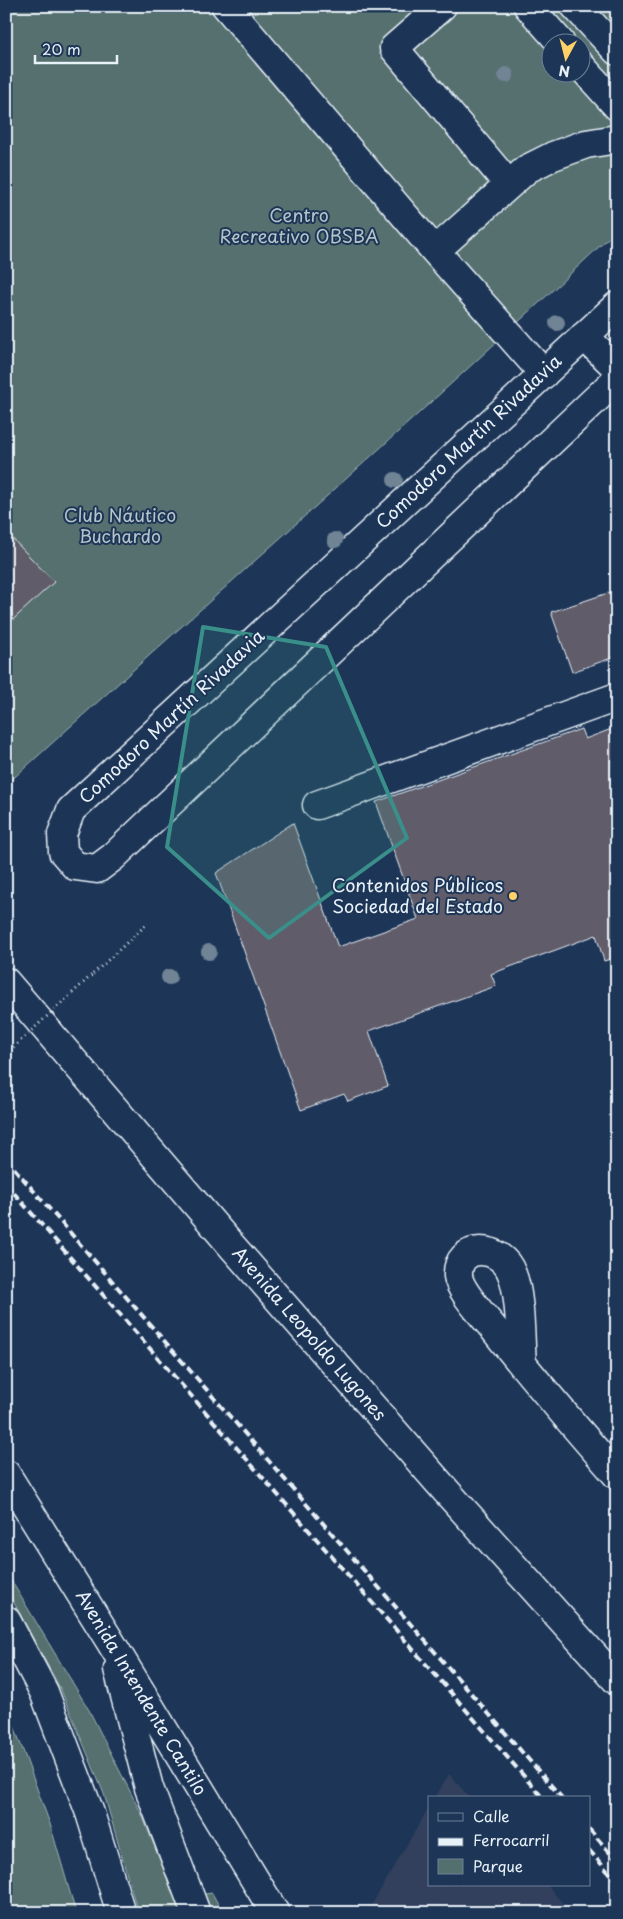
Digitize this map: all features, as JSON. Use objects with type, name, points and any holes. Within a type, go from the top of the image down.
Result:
[{"type":"main road","points":[[226,6],[435,251],[544,374]]},
{"type":"main road","points":[[442,6],[394,48],[509,185]]},
{"type":"main road","points":[[528,6],[551,32]]},
{"type":"main road","points":[[575,6],[617,51]]},
{"type":"main road","points":[[590,76],[617,106]]},
{"type":"main road","points":[[435,251],[527,169],[553,156],[586,144],[617,139]]},
{"type":"main road","name":"Comodoro Martín Rivadavia","points":[[617,306],[71,810],[62,834],[63,852],[75,866],[98,869],[113,857],[617,379]]},
{"type":"main road","points":[[584,336],[617,368]]},
{"type":"main road","points":[[318,805],[617,697]]},
{"type":"main road","name":"Avenida Leopoldo Lugones","points":[[6,982],[447,1492],[617,1681]]},
{"type":"main road","points":[[522,1364],[617,1475]]},
{"type":"main road","name":"Avenida Intendente Cantilo","points":[[6,1474],[275,1913]]},
{"type":"main road","points":[[6,1620],[44,1692],[90,1813],[121,1913]]},
{"type":"main road","points":[[110,1641],[149,1788],[196,1913]]},
{"type":"path","points":[[6,1054],[148,923]]},
{"type":"highlighted area","points":[[203,627],[326,647],[407,838],[269,938],[167,847]]},
{"type":"shaded area","points":[[449,1774],[468,1796],[436,1796]]},
{"type":"shaded area","points":[[428,1809],[428,1886],[548,1886],[571,1913],[367,1913]]},
{"type":"green space","name":"Centro Recreativo OBSBA","points":[[6,6],[617,6],[617,230],[389,440],[6,785]]},
{"type":"green space","points":[[6,1572],[89,1710],[142,1815],[181,1913],[138,1913],[104,1794],[61,1690],[6,1588]]},
{"type":"green space","points":[[6,1704],[50,1824],[76,1913],[6,1913]]},
{"type":"green space","points":[[212,1893],[223,1913],[205,1913],[198,1895]]},
{"type":"building","points":[[6,532],[54,582],[6,626]]},
{"type":"building","points":[[617,590],[617,656],[572,672],[551,612]]},
{"type":"building","name":"Contenidos Públicos Sociedad del Estado","points":[[617,727],[617,957],[604,961],[596,935],[491,974],[496,986],[369,1031],[388,1086],[348,1101],[344,1094],[301,1110],[216,873],[293,823],[338,947],[418,919],[376,802],[581,729],[585,739]]},
{"type":"railway","points":[[6,1159],[560,1796]]},
{"type":"railway","points":[[6,1184],[541,1796]]},
{"type":"railway","points":[[590,1830],[617,1861]]},
{"type":"railway","points":[[590,1851],[617,1882]]},
{"type":"place","name":"Contenidos Públicos Sociedad del Estado","points":[[513,896]]},
{"type":"park label","name":"Club Náutico Buchardo","points":[[120,526]]}]
